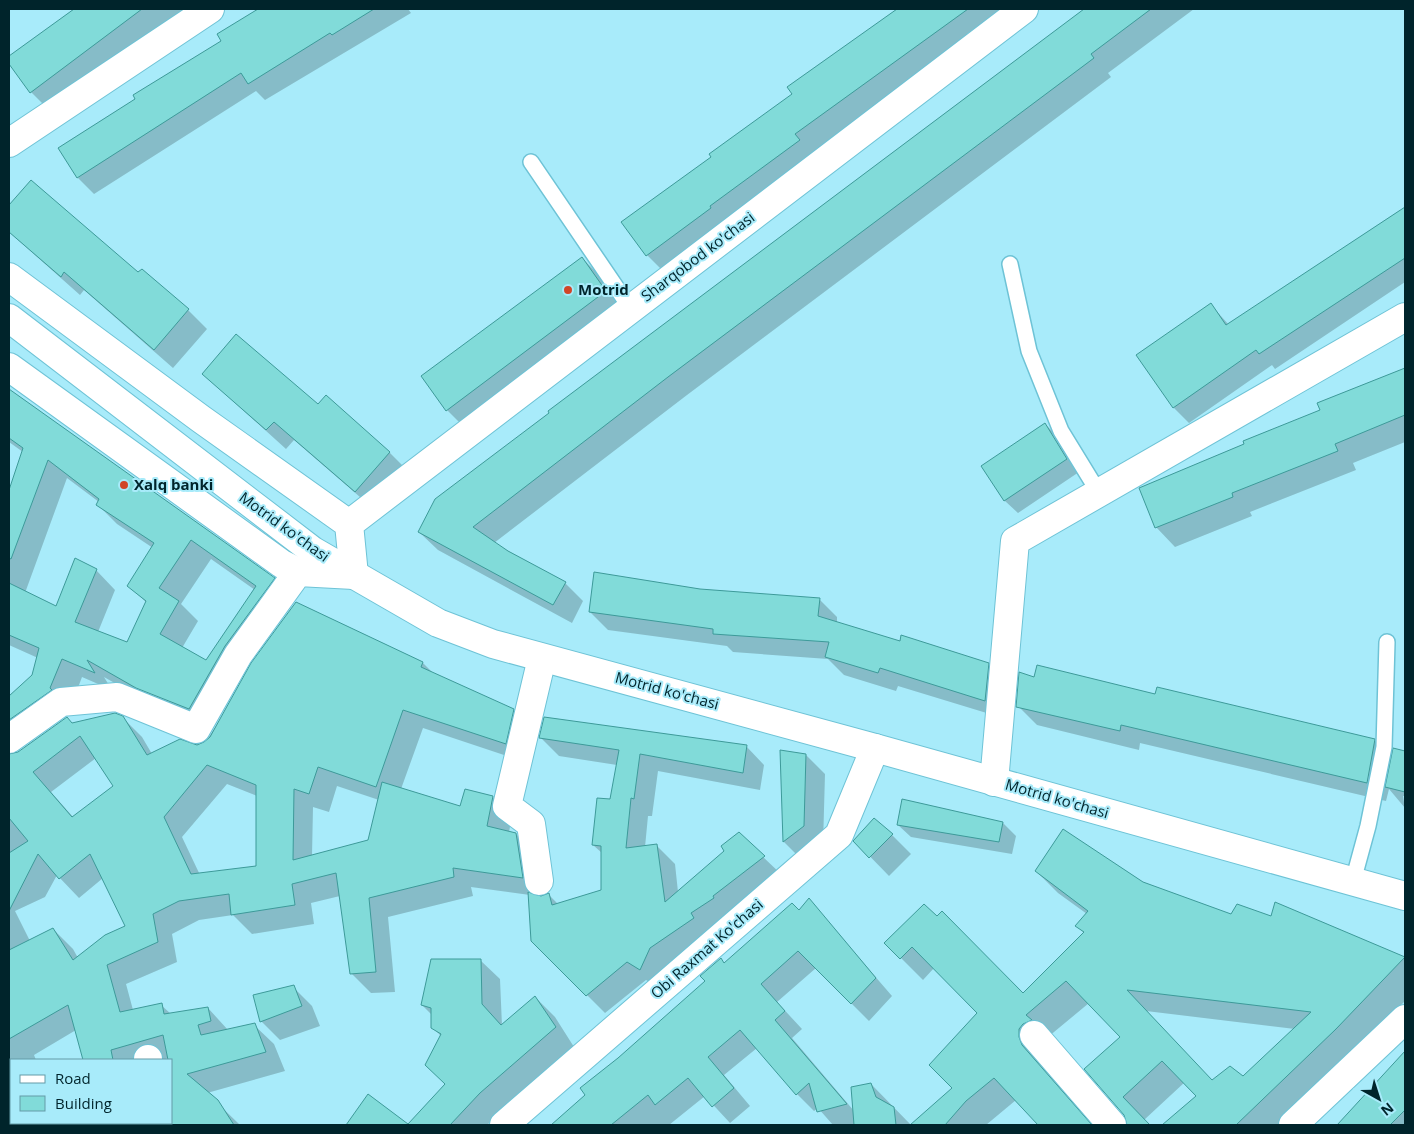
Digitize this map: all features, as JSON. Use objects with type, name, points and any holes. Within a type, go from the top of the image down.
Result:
[{"type":"street","points":[[9,143],[210,9]]},
{"type":"street","name":"Sharqobod ko'chasi","points":[[349,524],[1024,9]]},
{"type":"street","points":[[9,276],[201,419],[349,524],[354,575]]},
{"type":"street","points":[[994,782],[1015,541],[1405,317]]},
{"type":"street","name":"Motrid ko'chasi","points":[[9,318],[305,562],[354,575],[438,623],[493,644],[542,658],[876,748],[1405,896]]},
{"type":"street","points":[[9,367],[274,558],[305,562],[238,655],[196,729],[116,697],[61,702],[9,739]]},
{"type":"street","points":[[539,881],[531,824],[508,806],[542,658]]},
{"type":"street","name":"Obi Raxmat Ko'chasi","points":[[504,1125],[839,835],[876,748]]},
{"type":"street","points":[[1293,1125],[1405,1019]]},
{"type":"street","points":[[1034,1035],[1112,1125]]},
{"type":"lane","points":[[531,162],[631,309]]},
{"type":"lane","points":[[1010,264],[1029,351],[1061,431],[1099,493]]},
{"type":"lane","points":[[1353,881],[1368,826],[1384,747],[1387,642]]},
{"type":"building","points":[[74,9],[142,9],[30,93],[9,64],[9,56]]},
{"type":"building","points":[[258,9],[374,9],[332,35],[330,33],[248,84],[241,73],[77,178],[58,148],[135,99],[133,95],[221,41],[217,34]]},
{"type":"building","points":[[897,9],[968,9],[795,134],[800,140],[646,256],[621,222],[711,157],[709,154],[792,94],[787,87]]},
{"type":"building","points":[[1084,9],[1151,9],[1091,54],[1094,58],[668,377],[473,527],[508,551],[566,582],[553,605],[418,532],[435,499],[549,413],[548,411]]},
{"type":"building","points":[[31,180],[138,272],[142,269],[189,309],[154,350],[64,272],[61,277],[9,232],[9,205]]},
{"type":"building","points":[[1405,207],[1405,258],[1259,354],[1256,350],[1173,408],[1136,355],[1211,303],[1226,325]]},
{"type":"building","points":[[582,257],[606,291],[446,411],[421,376]]},
{"type":"building","points":[[236,334],[318,404],[326,395],[390,452],[355,492],[274,422],[266,430],[202,374]]},
{"type":"building","points":[[1405,368],[1405,415],[1335,444],[1338,451],[1232,493],[1233,497],[1155,528],[1139,488],[1244,444],[1243,441],[1320,410],[1317,403]]},
{"type":"building","points":[[9,389],[275,578],[225,646],[189,709],[136,688],[87,660],[95,673],[62,659],[50,688],[52,690],[9,720],[9,696],[32,675],[39,648],[9,635],[9,583],[56,606],[75,558],[97,569],[75,622],[127,642],[146,601],[127,586],[154,543],[96,505],[99,499],[48,460],[11,559],[9,558],[9,490],[23,448],[9,438]],"holes":[[[191,540],[256,586],[206,660],[160,634],[179,601],[159,588]]]},
{"type":"building","points":[[1045,423],[1067,459],[1004,501],[981,466]]},
{"type":"building","points":[[594,572],[700,589],[820,598],[818,616],[900,641],[901,635],[989,663],[985,701],[880,668],[878,673],[825,657],[829,642],[713,634],[713,629],[589,612]]},
{"type":"building","points":[[296,602],[423,662],[421,667],[514,709],[506,744],[403,710],[376,787],[318,767],[309,794],[294,789],[293,860],[368,840],[382,782],[460,806],[465,789],[493,796],[487,826],[516,833],[523,878],[453,868],[454,877],[369,898],[376,972],[350,974],[336,873],[292,884],[295,905],[231,915],[229,894],[179,901],[153,914],[158,942],[107,965],[120,1012],[162,1003],[164,1014],[208,1007],[211,1021],[198,1025],[201,1035],[255,1023],[266,1052],[187,1074],[218,1100],[234,1125],[171,1125],[172,1059],[168,1059],[163,1035],[111,1050],[113,1059],[83,1059],[68,1005],[9,1039],[9,950],[53,928],[73,960],[105,935],[125,926],[90,854],[59,879],[38,854],[9,911],[9,853],[28,841],[9,818],[9,754],[18,752],[67,717],[72,723],[115,713],[123,716],[147,755],[180,739],[197,745],[210,737],[251,663]],"holes":[[[80,736],[113,786],[72,817],[33,772]],[[207,765],[256,785],[256,866],[191,874],[164,817]]]},
{"type":"building","points":[[1037,665],[1155,694],[1157,687],[1375,739],[1367,783],[1121,725],[1120,731],[1016,707],[1019,672],[1034,677]]},
{"type":"building","points":[[544,717],[747,745],[743,773],[640,754],[634,799],[631,798],[626,848],[657,844],[665,902],[724,851],[721,846],[739,832],[765,856],[713,896],[714,898],[691,913],[694,918],[650,948],[640,970],[627,962],[586,996],[531,941],[528,892],[541,896],[549,893],[552,905],[601,890],[601,846],[592,845],[597,798],[610,799],[619,750],[539,738]]},
{"type":"building","points":[[1393,748],[1405,751],[1405,792],[1385,787]]},
{"type":"building","points":[[780,750],[806,754],[804,826],[783,842]]},
{"type":"building","points":[[902,799],[1003,822],[999,842],[897,825]]},
{"type":"building","points":[[874,818],[893,834],[869,858],[853,841]]},
{"type":"building","points":[[1063,829],[1143,882],[1231,914],[1237,904],[1271,916],[1275,902],[1405,957],[1336,1029],[1236,1125],[1162,1125],[1196,1096],[1162,1061],[1123,1097],[1150,1125],[1127,1125],[1124,1115],[1084,1069],[1120,1037],[1066,981],[1026,1015],[1032,1020],[1023,1024],[1019,1029],[1019,1037],[1022,1045],[1092,1125],[1038,1125],[994,1078],[966,1101],[945,1125],[910,1125],[952,1088],[929,1065],[977,1013],[912,947],[900,959],[884,943],[924,904],[937,916],[942,911],[1023,993],[1084,932],[1075,926],[1088,911],[1035,871]],"holes":[[[1127,990],[1311,1012],[1243,1076],[1230,1066],[1212,1080]]]},
{"type":"building","points":[[809,898],[876,978],[851,1004],[798,951],[761,984],[785,1011],[775,1020],[847,1104],[817,1112],[809,1083],[796,1095],[740,1030],[708,1057],[734,1088],[712,1107],[688,1078],[655,1105],[648,1095],[611,1125],[551,1125],[585,1095],[580,1088],[618,1058],[705,981],[700,976],[721,958],[724,963],[792,903],[799,910]]},
{"type":"building","points":[[431,959],[481,959],[482,1004],[501,1025],[535,996],[556,1027],[480,1093],[450,1125],[346,1125],[368,1094],[408,1124],[445,1084],[425,1065],[441,1034],[431,1028],[431,1008],[421,1005]]},
{"type":"building","points":[[294,985],[302,1006],[260,1022],[253,995]]},
{"type":"building","points":[[1405,1051],[1405,1110],[1390,1125],[1337,1125]]},
{"type":"building","points":[[871,1083],[876,1097],[894,1107],[896,1125],[854,1125],[851,1087]]},
{"type":"place","name":"Motrid","points":[[568,290]]},
{"type":"place","name":"Xalq banki","points":[[124,485]]}]
